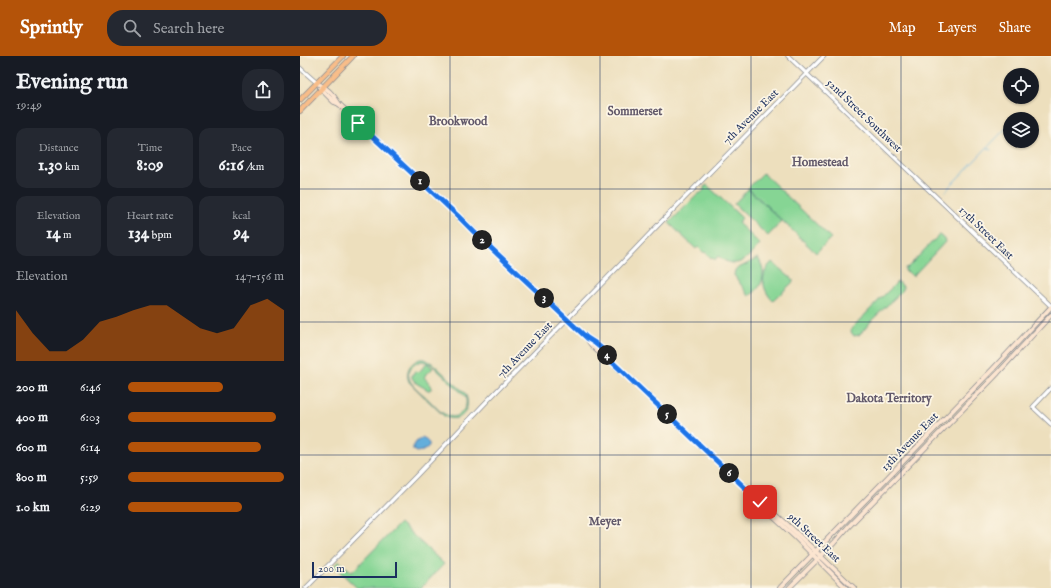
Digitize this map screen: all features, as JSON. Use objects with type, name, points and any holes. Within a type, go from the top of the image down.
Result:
[{"type":"main road","points":[[300,100],[343,56]]},
{"type":"main road","points":[[300,111],[353,56]]},
{"type":"main road","name":"9th Street East","points":[[317,83],[336,99],[339,104],[566,320],[587,338],[604,357],[608,358],[760,502],[764,508],[815,553],[846,588]]},
{"type":"main road","name":"13th Avenue East","points":[[780,588],[993,369],[1051,306]]},
{"type":"main road","name":"13th Avenue East","points":[[789,588],[998,373],[1051,315]]},
{"type":"main road","name":"9th Street East","points":[[819,558],[854,588]]},
{"type":"street","points":[[788,56],[806,73]]},
{"type":"street","name":"7th Avenue East","points":[[306,588],[824,56]]},
{"type":"street","points":[[300,68],[317,83]]},
{"type":"street","name":"52nd Street Southwest","points":[[806,73],[910,172]]},
{"type":"street","name":"17th Street East","points":[[910,172],[1051,306]]},
{"type":"street","points":[[1051,388],[1033,407],[1051,424]]},
{"type":"green space","points":[[763,173],[831,238],[816,253],[748,188]]},
{"type":"green space","points":[[707,185],[742,218],[738,223],[760,244],[742,261],[731,263],[718,256],[715,260],[713,258],[712,259],[698,247],[696,249],[669,223],[698,194],[704,190],[704,187]]},
{"type":"green space","points":[[748,189],[782,221],[768,236],[734,204]]},
{"type":"green space","points":[[939,235],[944,238],[945,242],[913,276],[905,271],[905,268],[908,267]]},
{"type":"green space","points":[[758,258],[761,263],[763,274],[761,284],[749,296],[734,275],[735,270]]},
{"type":"green space","points":[[772,262],[793,280],[793,282],[773,301],[764,287],[765,272]]},
{"type":"green space","points":[[897,282],[903,286],[903,290],[859,335],[854,336],[851,329]]},
{"type":"green space","points":[[425,359],[432,363],[465,393],[467,399],[467,405],[464,414],[455,418],[444,416],[409,382],[407,375],[409,368],[416,361]],"holes":[[[418,362],[426,362],[431,364],[464,395],[466,404],[460,414],[451,417],[443,414],[412,384],[409,376],[410,370]]]},
{"type":"green space","points":[[427,363],[433,368],[424,377],[431,385],[432,388],[430,390],[416,383],[412,378],[414,372],[419,372]]},
{"type":"green space","points":[[400,523],[444,564],[421,588],[357,588],[334,566],[339,561],[352,572]]},
{"type":"water","points":[[423,437],[429,443],[429,446],[423,451],[416,452],[413,450],[413,447],[416,442]]},
{"type":"waterway","points":[[946,192],[949,187],[1003,131]]},
{"type":"waterway","points":[[987,147],[991,150]]},
{"type":"district","name":"Sommerset","points":[[635,111]]},
{"type":"district","name":"Brookwood","points":[[458,121]]},
{"type":"district","name":"Homestead","points":[[820,162]]},
{"type":"district","name":"Dakota Territory","points":[[889,398]]},
{"type":"district","name":"Meyer","points":[[605,521]]},
{"type":"route","points":[[358,123],[458,216],[566,320],[607,355],[608,358],[760,502]]}]
